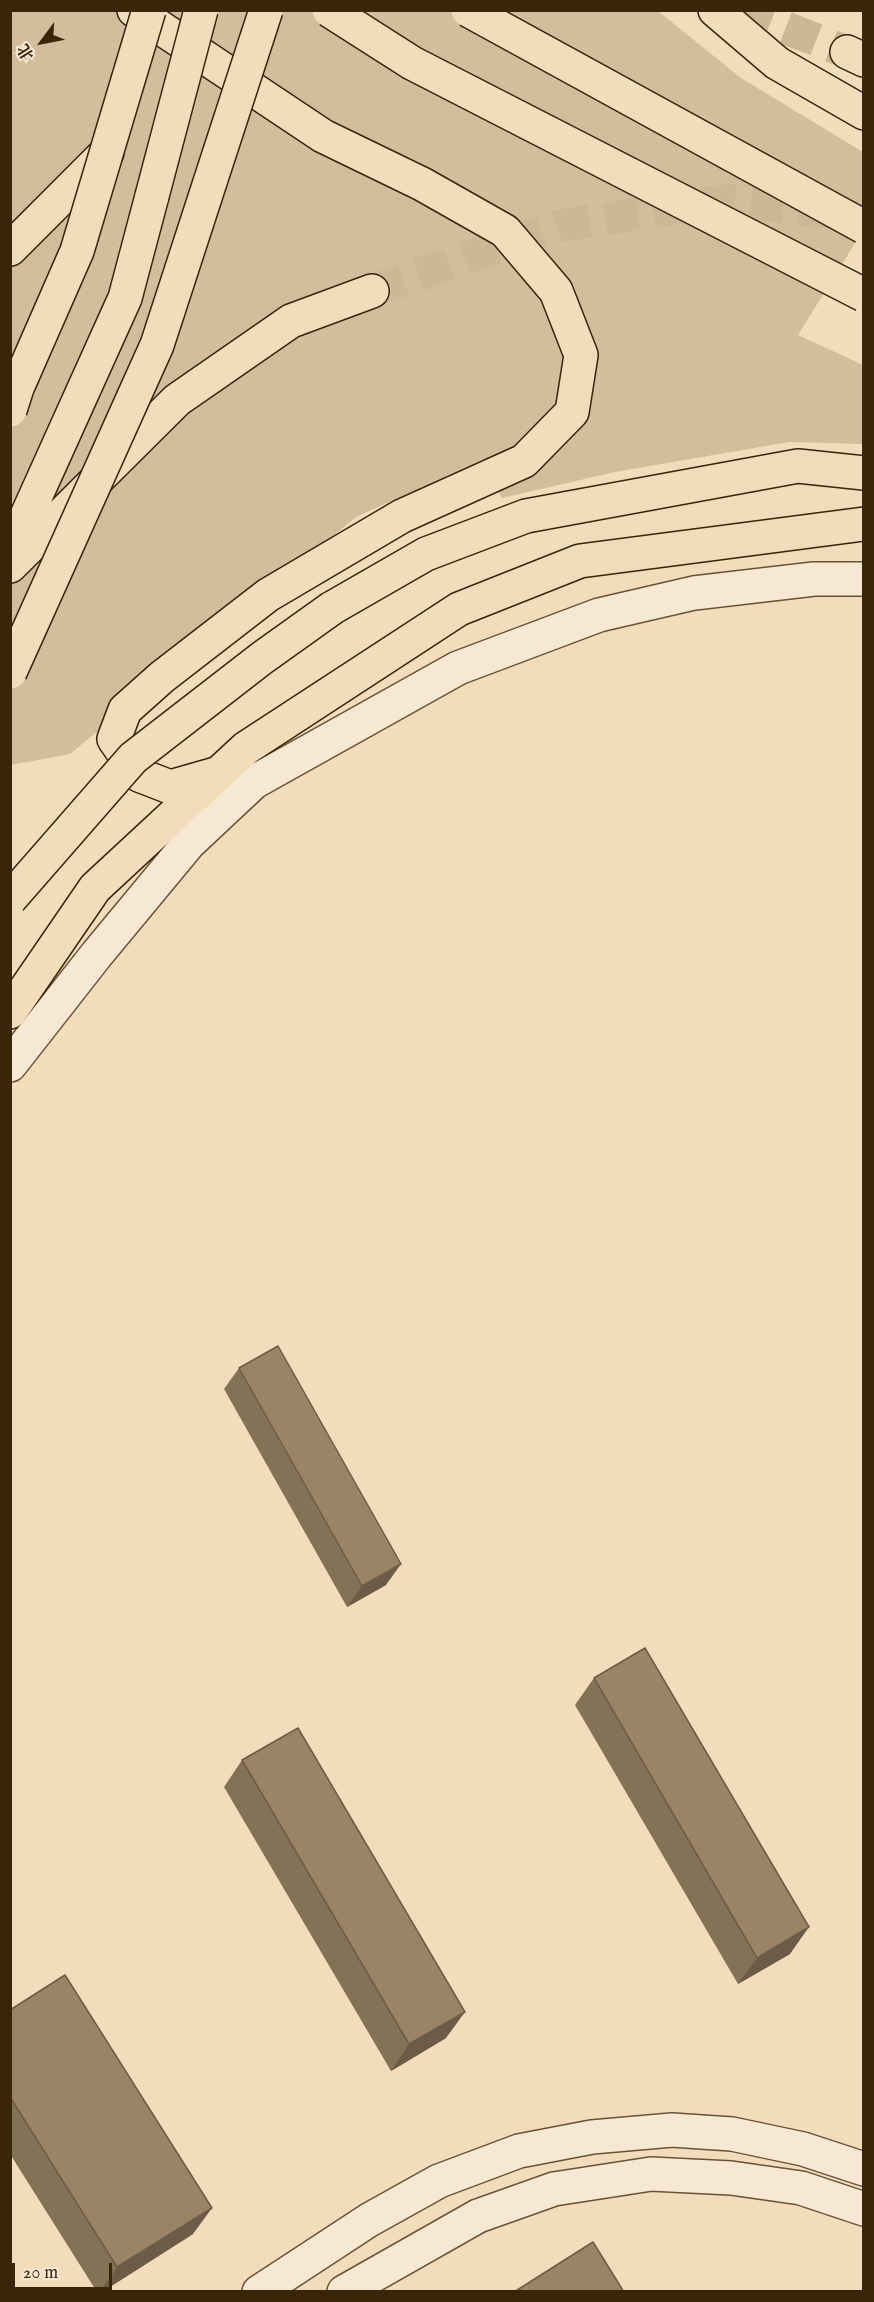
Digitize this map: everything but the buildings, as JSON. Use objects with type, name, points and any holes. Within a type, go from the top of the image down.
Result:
[{"type":"main road","points":[[134,10],[322,136],[422,184],[505,231],[556,291],[580,355],[572,412],[524,461],[402,516],[267,595],[162,677],[125,710],[114,739],[139,775],[170,787],[219,773]]},
{"type":"main road","points":[[10,410],[77,250],[149,10]]},
{"type":"main road","points":[[10,553],[125,298],[201,10]]},
{"type":"main road","points":[[10,672],[157,345],[266,10]]},
{"type":"main road","points":[[329,10],[412,63],[864,295]]},
{"type":"main road","points":[[468,10],[864,227]]},
{"type":"main road","points":[[715,10],[777,63],[864,113]]},
{"type":"main road","points":[[10,249],[107,152]]},
{"type":"main road","points":[[10,566],[177,400],[291,321],[372,291]]},
{"type":"main road","points":[[10,899],[133,758],[262,658],[332,608],[426,554],[526,516],[798,466],[864,473]]},
{"type":"main road","points":[[10,1012],[95,888],[246,748],[459,609],[580,561],[864,524]]},
{"type":"street","points":[[10,1065],[97,954],[189,843],[254,782],[458,668],[599,615],[694,593],[814,579],[864,579]]},
{"type":"street","points":[[260,2292],[369,2220],[439,2181],[519,2151],[592,2137],[672,2130],[742,2136],[803,2149],[864,2169]]},
{"type":"street","points":[[344,2292],[477,2216],[554,2189],[640,2175],[731,2178],[801,2187],[864,2209]]},
{"type":"shaded area","points":[[11,11],[658,11],[741,78],[863,152],[863,230],[798,335],[863,365],[863,444],[789,442],[615,472],[502,498],[481,460],[356,517],[70,754],[11,765]]},
{"type":"tunnel","points":[[740,10],[847,52]]},
{"type":"tunnel","points":[[372,291],[559,226],[728,200],[841,214]]}]
